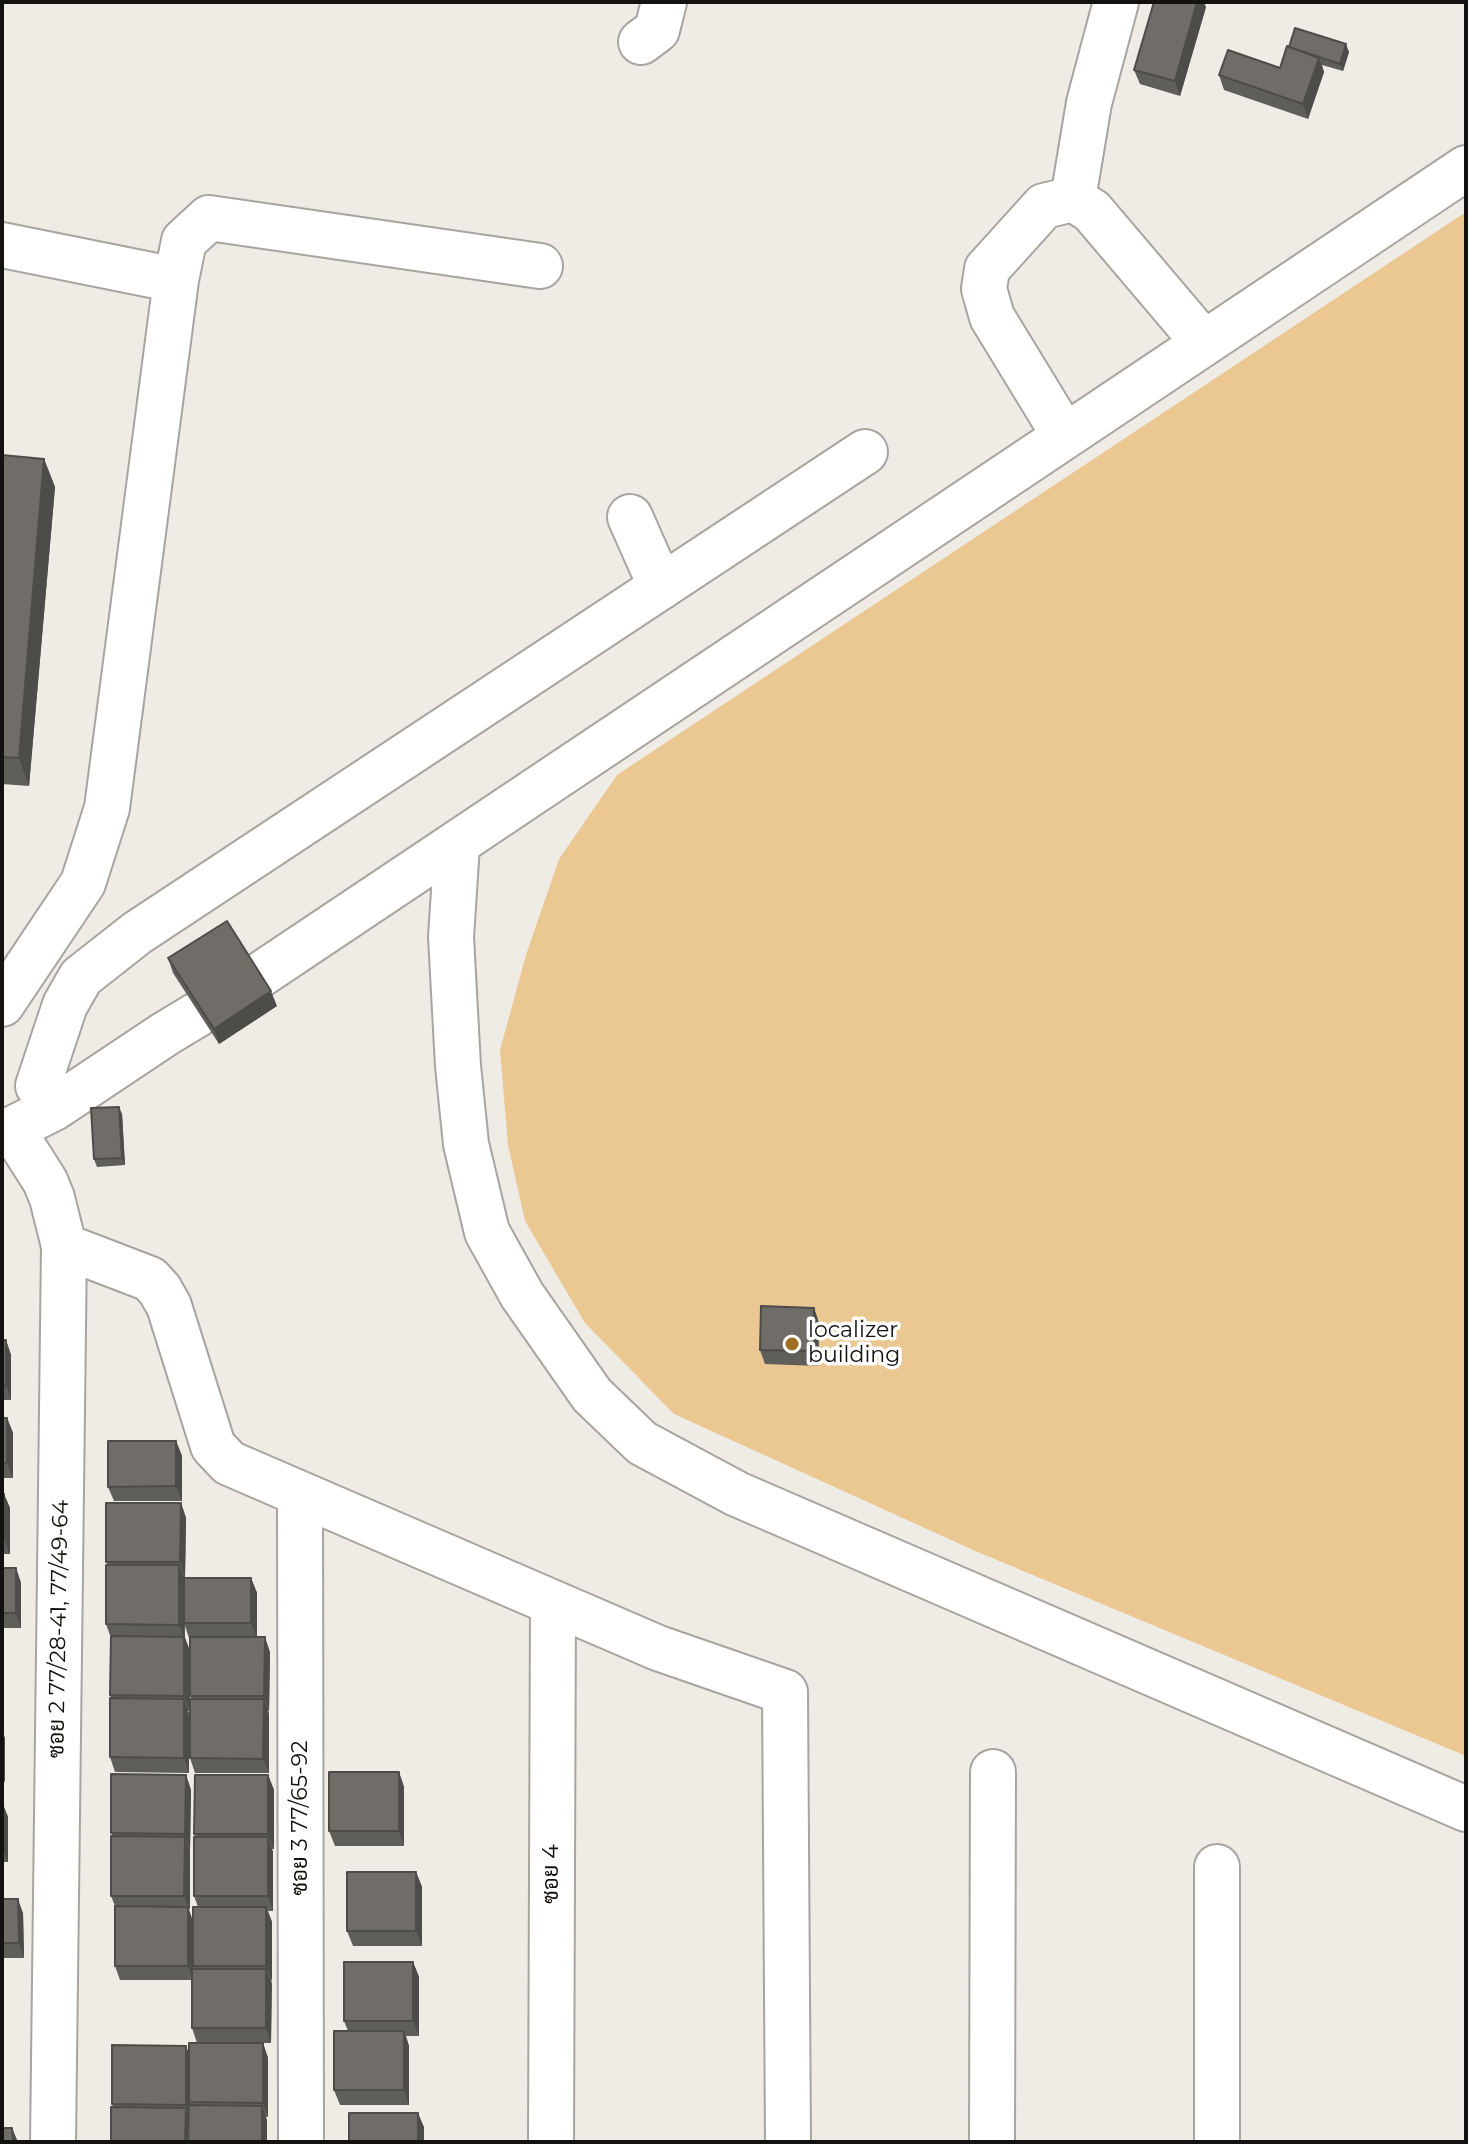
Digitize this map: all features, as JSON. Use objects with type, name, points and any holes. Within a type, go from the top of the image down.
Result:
[{"type":"street","points":[[641,42],[657,30],[664,2]]},
{"type":"street","points":[[1073,199],[1089,103],[1116,2]]},
{"type":"street","points":[[14,1112],[165,1034],[233,993],[1466,168]]},
{"type":"street","points":[[1064,435],[992,317],[984,289],[987,269],[1044,206],[1073,199],[1092,211],[1204,343]]},
{"type":"street","points":[[2,1004],[83,883],[107,808],[176,280],[184,241],[209,218],[540,266]]},
{"type":"street","points":[[2,245],[176,280]]},
{"type":"street","points":[[14,1112],[81,977],[150,925],[865,452]]},
{"type":"street","points":[[630,517],[661,587]]},
{"type":"street","points":[[457,845],[451,937],[458,1066],[466,1144],[487,1232],[522,1295],[555,1345],[592,1395],[642,1443],[737,1494],[1466,1809]]},
{"type":"street","name":"ซอย 2 77/28-41, 77/49-64","points":[[14,1112],[52,1198],[64,1246],[53,2142]]},
{"type":"street","points":[[64,1246],[150,1279],[160,1290],[169,1306],[213,1446],[229,1463],[553,1605],[658,1648],[785,1692],[788,2142]]},
{"type":"street","name":"ซอย 3 77/65-92","points":[[300,1494],[301,2142]]},
{"type":"street","name":"ซอย 4","points":[[551,2142],[553,1605]]},
{"type":"street","points":[[992,2142],[993,1772]]},
{"type":"street","points":[[1217,1867],[1217,2142]]},
{"type":"shaded area","points":[[1466,212],[1466,1756],[973,1550],[674,1414],[585,1323],[525,1221],[508,1145],[500,1050],[526,955],[559,859],[617,775]]},
{"type":"building","points":[[1154,2],[1197,2],[1175,81],[1134,70]]},
{"type":"building","points":[[1295,28],[1346,44],[1340,64],[1289,47]]},
{"type":"building","points":[[1287,46],[1319,58],[1303,104],[1219,75],[1228,50],[1280,68]]},
{"type":"building","points":[[2,455],[44,459],[19,758],[2,757]]},
{"type":"building","points":[[227,921],[271,991],[214,1029],[168,958]]},
{"type":"building","points":[[119,1107],[122,1158],[94,1159],[91,1108]]},
{"type":"building","points":[[761,1306],[814,1308],[812,1351],[760,1350]]},
{"type":"building","points":[[2,1340],[6,1340],[6,1385],[2,1385]]},
{"type":"building","points":[[2,1418],[7,1418],[7,1463],[2,1463]]},
{"type":"building","points":[[108,1441],[176,1441],[176,1486],[108,1487]]},
{"type":"building","points":[[4,1494],[4,1539],[2,1539]]},
{"type":"building","points":[[106,1503],[181,1503],[180,1562],[106,1562]]},
{"type":"building","points":[[106,1565],[179,1565],[179,1625],[106,1624]]},
{"type":"building","points":[[2,1568],[16,1568],[16,1613],[2,1613]]},
{"type":"building","points":[[184,1578],[251,1578],[251,1623],[184,1623]]},
{"type":"building","points":[[111,1636],[184,1637],[184,1696],[110,1695]]},
{"type":"building","points":[[190,1637],[265,1637],[264,1696],[190,1696]]},
{"type":"building","points":[[110,1698],[184,1699],[184,1758],[110,1757]]},
{"type":"building","points":[[190,1699],[264,1699],[263,1759],[190,1758]]},
{"type":"building","points":[[329,1772],[399,1772],[399,1831],[329,1831]]},
{"type":"building","points":[[111,1774],[186,1775],[185,1834],[111,1833]]},
{"type":"building","points":[[195,1775],[268,1775],[268,1834],[194,1834]]},
{"type":"building","points":[[111,1836],[185,1837],[184,1896],[111,1896]]},
{"type":"building","points":[[194,1837],[268,1837],[268,1896],[194,1896]]},
{"type":"building","points":[[347,1872],[416,1872],[416,1931],[347,1931]]},
{"type":"building","points":[[2,1899],[18,1899],[19,1943],[2,1943]]},
{"type":"building","points":[[115,1906],[188,1907],[188,1966],[115,1966]]},
{"type":"building","points":[[193,1907],[266,1907],[266,1966],[193,1966]]},
{"type":"building","points":[[344,1962],[413,1962],[413,2021],[344,2021]]},
{"type":"building","points":[[192,1969],[266,1969],[266,2028],[192,2028]]},
{"type":"building","points":[[334,2031],[404,2031],[404,2090],[334,2090]]},
{"type":"building","points":[[189,2043],[263,2043],[263,2103],[189,2102]]},
{"type":"building","points":[[112,2045],[186,2046],[186,2105],[112,2104]]},
{"type":"building","points":[[189,2105],[262,2106],[262,2142],[188,2142]]},
{"type":"building","points":[[111,2107],[186,2108],[185,2142],[111,2142]]},
{"type":"building","points":[[349,2113],[418,2113],[418,2142],[349,2142]]},
{"type":"building","points":[[2,2128],[12,2128],[13,2142],[2,2142]]},
{"type":"place","name":"localizer building","points":[[792,1344]]}]
